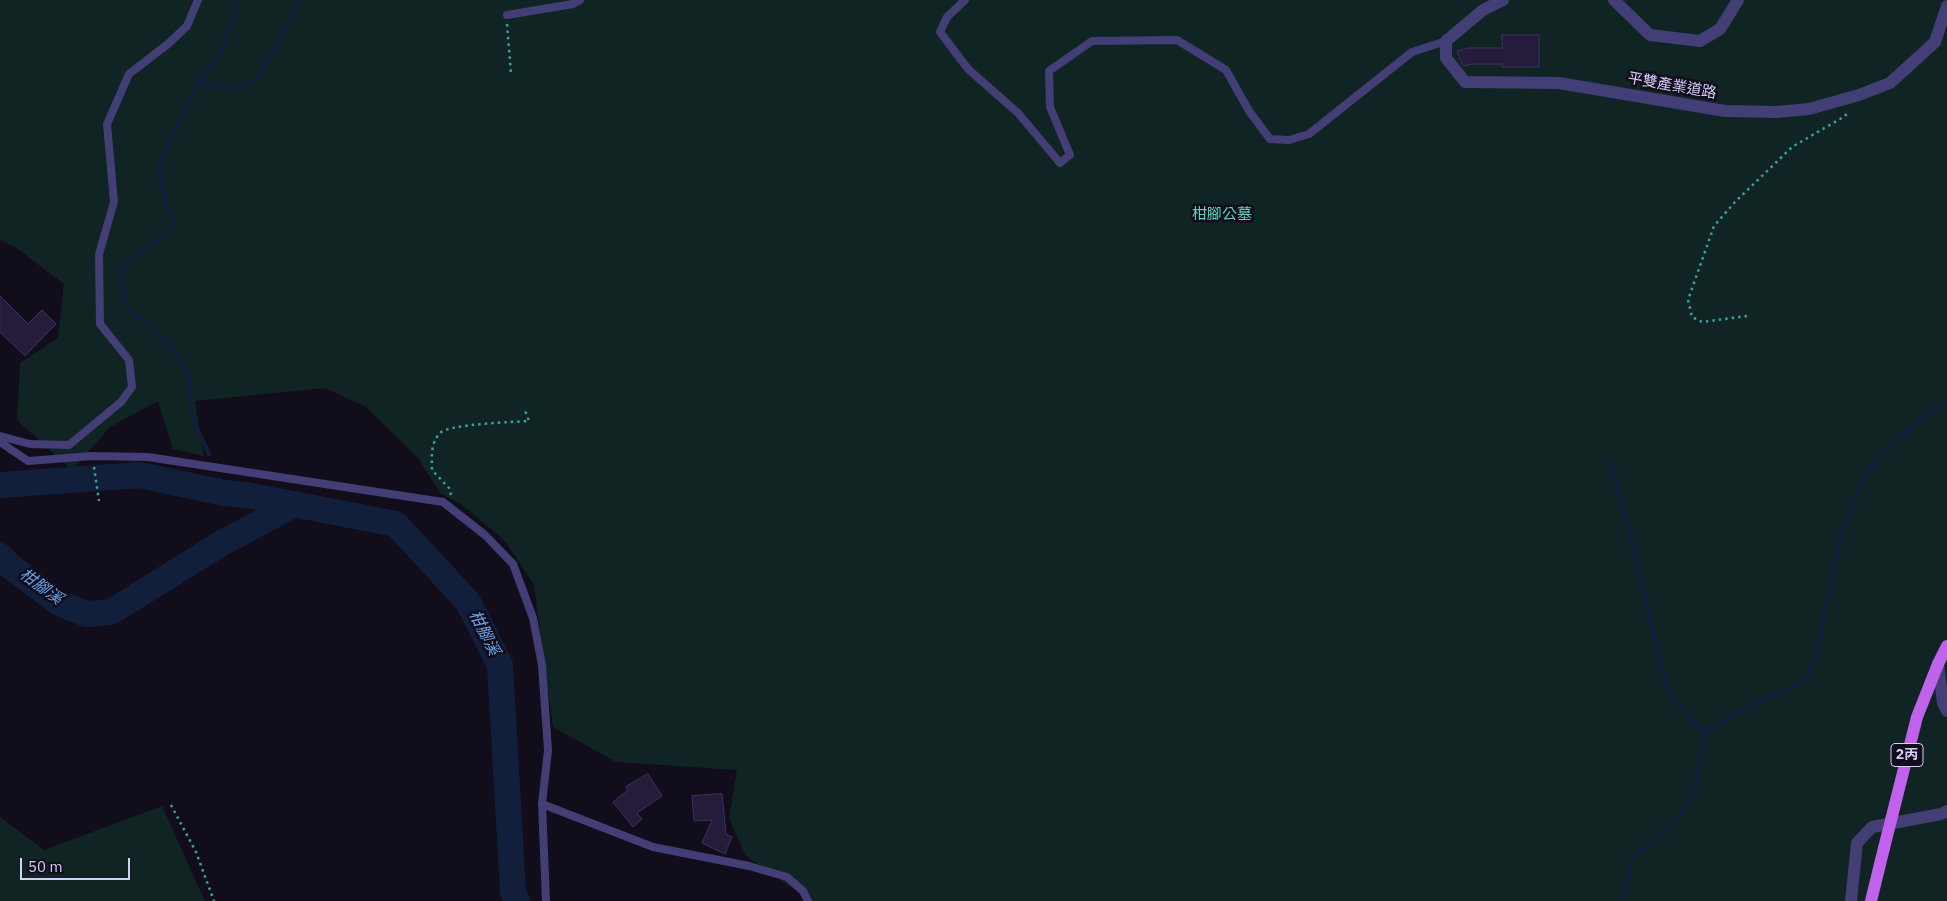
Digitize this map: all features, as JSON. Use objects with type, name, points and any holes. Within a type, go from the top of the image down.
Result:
[{"type":"main road","name":"2丙","points":[[1871,901],[1916,717],[1947,646]]},
{"type":"street","points":[[1446,41],[1483,10],[1503,0]]},
{"type":"street","points":[[1614,0],[1650,35],[1700,41],[1720,28],[1738,0]]},
{"type":"street","name":"平雙產業道路","points":[[1446,41],[1446,58],[1465,82],[1560,83],[1725,111],[1777,112],[1809,109],[1860,95],[1890,83],[1935,42],[1947,6]]},
{"type":"street","points":[[1938,664],[1943,703],[1947,711]]},
{"type":"street","points":[[1851,901],[1857,843],[1872,826],[1941,814],[1947,811]]},
{"type":"lane","points":[[0,436],[30,444],[70,444],[121,402],[132,387],[128,360],[100,324],[99,254],[114,202],[107,124],[129,74],[168,44],[187,26],[198,0]]},
{"type":"lane","points":[[506,15],[573,4],[580,0]]},
{"type":"lane","points":[[965,0],[947,17],[940,32],[968,69],[1018,113],[1060,163],[1070,155],[1050,106],[1049,71],[1092,40],[1177,40],[1226,70],[1249,111],[1270,139],[1279,140],[1289,140],[1309,134],[1412,52],[1446,41]]},
{"type":"lane","points":[[0,442],[28,461],[92,456],[148,457],[443,502],[485,535],[513,564],[533,618],[542,665],[548,750],[542,804],[546,901]]},
{"type":"lane","points":[[542,804],[653,847],[749,866],[787,877],[803,891],[808,901]]},
{"type":"path","points":[[506,15],[511,73]]},
{"type":"path","points":[[1747,316],[1702,322],[1692,317],[1688,300],[1714,226],[1735,202],[1792,146],[1840,119],[1855,108]]},
{"type":"path","points":[[459,515],[449,488],[432,470],[432,447],[440,433],[445,430],[479,424],[529,421],[524,408]]},
{"type":"path","points":[[92,456],[99,501]]},
{"type":"path","points":[[171,805],[196,852],[214,901]]},
{"type":"green space","name":"柑腳公墓","points":[[0,0],[1947,0],[1947,901],[811,901],[745,855],[729,818],[737,770],[616,762],[553,727],[534,585],[505,541],[461,504],[440,493],[418,458],[366,407],[325,388],[195,401],[204,456],[173,449],[158,401],[110,427],[72,470],[17,420],[20,363],[58,338],[64,284],[15,247],[0,240]]},
{"type":"green space","points":[[162,806],[205,901],[0,901],[0,817],[44,850]]},
{"type":"building","points":[[1502,35],[1539,35],[1539,67],[1502,67],[1502,64],[1471,64],[1463,66],[1457,51],[1467,48],[1502,48]]},
{"type":"building","points":[[0,296],[28,324],[42,310],[56,324],[25,356],[0,332]]},
{"type":"building","points":[[648,774],[662,796],[637,813],[642,819],[633,827],[613,802],[628,790],[626,787]]},
{"type":"building","points":[[722,794],[726,834],[732,837],[725,854],[702,843],[712,820],[694,821],[692,796]]},
{"type":"waterway","points":[[209,454],[193,421],[188,374],[174,350],[127,306],[121,279],[122,267],[171,230],[174,223],[166,205],[159,168],[171,138],[199,82],[223,47],[234,17],[237,0]]},
{"type":"waterway","points":[[199,82],[231,89],[239,88],[257,79],[301,0]]},
{"type":"waterway","points":[[1622,901],[1632,859],[1665,831],[1682,813],[1696,787],[1704,733],[1746,708],[1793,687],[1806,678],[1815,660],[1842,530],[1865,474],[1889,447],[1922,418],[1947,402]]},
{"type":"waterway","points":[[1610,461],[1633,545],[1660,662],[1670,694],[1704,733]]},
{"type":"waterway","name":"柑腳溪","points":[[0,485],[140,475],[224,493],[247,495],[396,524],[468,602],[500,665],[513,892],[517,901]]},
{"type":"waterway","points":[[218,479],[224,493]]},
{"type":"waterway","name":"柑腳溪","points":[[0,556],[10,566],[59,603],[86,614],[111,612],[222,543],[295,504]]}]
